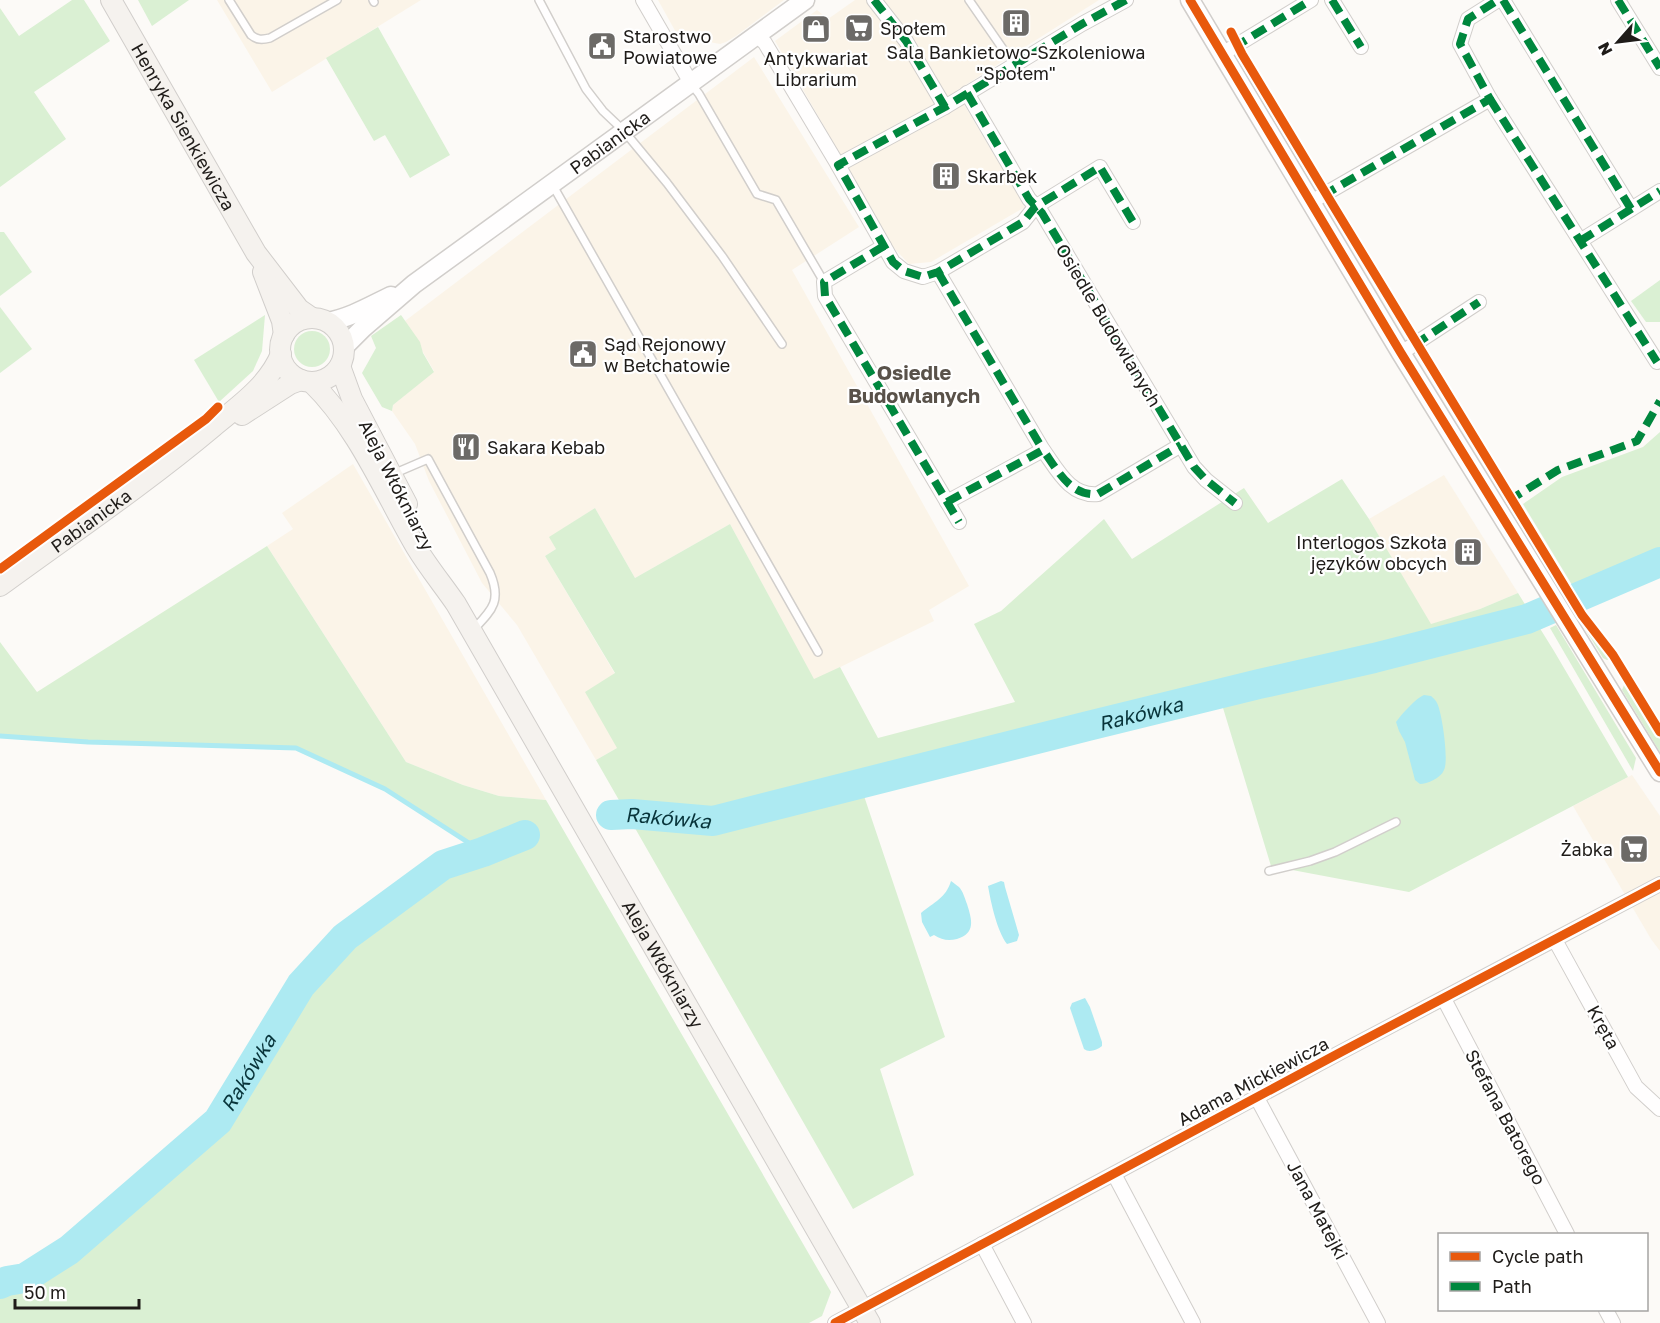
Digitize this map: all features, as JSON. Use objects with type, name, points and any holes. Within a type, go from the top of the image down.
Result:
[{"type":"main road","name":"Henryka Sienkiewicza","points":[[111,1],[256,253],[299,309],[320,320]]},
{"type":"main road","name":"Henryka Sienkiewicza","points":[[256,253],[282,321],[284,335]]},
{"type":"main road","points":[[320,320],[337,330],[342,338],[342,357],[334,374],[324,380],[307,381],[291,374],[283,364],[281,344],[284,335],[299,321],[320,320]]},
{"type":"main road","name":"Pabianicka","points":[[182,453],[251,395],[275,369],[281,354]]},
{"type":"main road","name":"Aleja Włókniarzy","points":[[342,357],[352,399],[418,549],[472,631],[866,1316]]},
{"type":"main road","name":"Aleja Włókniarzy","points":[[307,381],[325,395],[386,478]]},
{"type":"main road","name":"Pabianicka","points":[[0,586],[182,453],[290,384],[307,381]]},
{"type":"street","points":[[643,0],[691,83]]},
{"type":"street","name":"Pabianicka","points":[[342,357],[363,328],[414,284],[805,0]]},
{"type":"street","points":[[874,0],[906,41],[945,107]]},
{"type":"street","points":[[838,165],[945,107],[1072,29],[1126,0]]},
{"type":"street","points":[[1190,0],[1401,353],[1660,772]]},
{"type":"street","points":[[1222,54],[1311,0]]},
{"type":"street","points":[[1332,0],[1361,47]]},
{"type":"street","points":[[1497,0],[1468,19],[1460,45],[1490,99],[1657,362]]},
{"type":"street","points":[[1503,0],[1631,209]]},
{"type":"street","points":[[1618,0],[1660,68]]},
{"type":"street","points":[[757,35],[765,43],[893,262],[904,271],[923,277],[938,272],[1023,222],[1035,207],[1100,167],[1133,222]]},
{"type":"street","name":"Osiedle Budowlanych","points":[[967,93],[1029,199],[1042,213],[1194,467],[1206,480],[1235,503]]},
{"type":"street","points":[[1311,202],[1490,99]]},
{"type":"street","points":[[1580,241],[1660,191]]},
{"type":"street","points":[[884,246],[824,282],[825,296],[959,522]]},
{"type":"street","points":[[938,272],[1043,450],[1068,484],[1081,493],[1098,494],[1181,445]]},
{"type":"street","name":"Pabianicka","points":[[320,320],[340,320],[414,284]]},
{"type":"street","points":[[1401,353],[1479,303]]},
{"type":"street","points":[[947,502],[1043,450]]},
{"type":"street","name":"Adama Mickiewicza","points":[[836,1323],[866,1316],[982,1244],[1660,884]]},
{"type":"street","name":"Kręta","points":[[1555,940],[1636,1087],[1660,1109]]},
{"type":"street","name":"Stefana Batorego","points":[[1444,999],[1566,1233]]},
{"type":"street","name":"Jana Matejki","points":[[1257,1098],[1378,1323]]},
{"type":"street","points":[[1114,1173],[1193,1323]]},
{"type":"street","points":[[982,1244],[1024,1323]]},
{"type":"lane","points":[[229,0],[251,35],[263,40],[337,0]]},
{"type":"lane","points":[[539,0],[586,90],[603,111],[624,130],[722,256],[782,344]]},
{"type":"lane","points":[[969,0],[1005,52]]},
{"type":"lane","points":[[691,83],[757,194],[776,200],[824,282]]},
{"type":"lane","points":[[552,184],[818,652]]},
{"type":"lane","points":[[386,478],[428,459],[494,582],[492,609],[472,631]]},
{"type":"lane","points":[[1269,871],[1335,852],[1396,822]]},
{"type":"shaded area","points":[[217,0],[421,0],[272,92]]},
{"type":"shaded area","points":[[658,0],[784,0],[736,36],[720,44],[678,36]]},
{"type":"shaded area","points":[[855,0],[1099,0],[956,91],[1025,207],[931,262],[909,264],[894,248],[775,41],[817,10],[828,19]]},
{"type":"shaded area","points":[[754,57],[859,227],[792,270],[969,586],[929,610],[934,621],[814,680],[730,524],[635,578],[595,508],[550,537],[556,549],[545,556],[615,674],[617,748],[596,760],[517,625],[482,583],[429,481],[415,444],[392,411],[393,405],[434,371],[405,321]]},
{"type":"shaded area","points":[[353,464],[546,800],[499,796],[463,785],[406,762],[267,546],[293,529],[282,513]]},
{"type":"shaded area","points":[[1444,475],[1518,593],[1480,609],[1431,625],[1369,519]]},
{"type":"shaded area","points":[[1632,775],[1660,816],[1660,951],[1573,806]]},
{"type":"green space","points":[[72,0],[84,0],[110,41],[34,92],[66,139],[0,187],[0,8],[19,36]]},
{"type":"green space","points":[[138,0],[189,0],[152,26]]},
{"type":"green space","points":[[378,27],[450,155],[410,178],[385,135],[374,141],[326,58]]},
{"type":"green space","points":[[0,232],[4,232],[32,272],[0,296]]},
{"type":"green space","points":[[1660,280],[1660,322],[1646,322],[1631,301]]},
{"type":"green space","points":[[0,307],[32,349],[0,373]]},
{"type":"green space","points":[[265,315],[262,351],[253,371],[219,402],[194,360]]},
{"type":"green space","points":[[401,315],[420,342],[423,353],[434,372],[393,405],[392,411],[382,407],[362,373],[376,348],[371,336]]},
{"type":"green space","points":[[312,331],[325,336],[330,349],[325,362],[312,367],[299,362],[294,349],[299,336]]},
{"type":"green space","points":[[1660,432],[1660,574],[1586,608],[1523,504],[1562,477],[1643,447]]},
{"type":"green space","points":[[1342,479],[1369,519],[1431,624],[1480,609],[1518,593],[1628,777],[1409,892],[1271,866],[1220,698],[897,780],[861,787],[945,1037],[880,1069],[914,1175],[853,1209],[596,760],[617,748],[585,692],[615,673],[545,556],[556,549],[549,537],[595,508],[635,578],[730,524],[814,679],[840,667],[878,738],[1015,702],[974,624],[1001,611],[1104,519],[1132,559],[1244,488],[1268,523]]},
{"type":"green space","points":[[267,546],[406,762],[463,785],[499,796],[546,800],[831,1292],[822,1316],[809,1323],[0,1323],[0,1284],[25,1278],[69,1250],[218,1121],[301,985],[345,937],[443,865],[483,852],[385,789],[296,748],[88,742],[0,736],[0,642],[37,692]]},
{"type":"green space","points":[[1577,616],[1612,658],[1607,660],[1603,658]]},
{"type":"green space","points":[[1556,625],[1636,758],[1633,771],[1550,628]]},
{"type":"green space","points":[[1627,683],[1660,737],[1660,752],[1622,690]]},
{"type":"water","points":[[1424,695],[1431,696],[1439,708],[1446,757],[1444,770],[1440,776],[1430,782],[1420,784],[1415,780],[1405,742],[1396,722],[1413,703]]},
{"type":"water","points":[[951,881],[964,895],[970,915],[970,930],[957,939],[945,940],[934,935],[930,937],[922,922],[921,913],[943,896]]},
{"type":"water","points":[[1004,882],[1019,935],[1017,941],[1007,944],[997,924],[988,886]]},
{"type":"water","points":[[1085,998],[1102,1042],[1102,1046],[1091,1051],[1084,1049],[1070,1008],[1072,1003]]},
{"type":"waterway","name":"Rakówka","points":[[611,815],[632,814],[713,821],[1088,726],[1527,619],[1660,562]]},
{"type":"waterway","name":"Rakówka","points":[[0,736],[88,742],[296,748],[385,789],[483,852]]},
{"type":"waterway","name":"Rakówka","points":[[0,1284],[25,1278],[69,1250],[218,1121],[301,985],[345,937],[443,865],[525,835]]},
{"type":"marked path","points":[[874,0],[906,41],[945,107]]},
{"type":"marked path","points":[[1126,0],[945,107],[838,165],[893,262],[904,271],[923,277],[938,272],[1023,222],[1035,207],[1100,167],[1133,222]]},
{"type":"marked path","points":[[1233,48],[1311,0]]},
{"type":"marked path","points":[[1332,0],[1361,47]]},
{"type":"marked path","points":[[1322,196],[1490,99],[1460,44],[1468,19],[1498,0]]},
{"type":"marked path","points":[[1503,0],[1631,209]]},
{"type":"marked path","points":[[1618,0],[1660,68]]},
{"type":"marked path","points":[[967,93],[1029,199],[1042,213],[1194,467],[1206,480],[1235,503]]},
{"type":"marked path","points":[[1490,99],[1657,362]]},
{"type":"marked path","points":[[1580,241],[1660,191]]},
{"type":"marked path","points":[[884,246],[824,282],[825,296],[959,522]]},
{"type":"marked path","points":[[938,272],[1043,450]]},
{"type":"marked path","points":[[1414,345],[1479,302]]},
{"type":"marked path","points":[[1508,501],[1558,470],[1637,441],[1660,401]]},
{"type":"marked path","points":[[947,502],[1043,450],[1059,473],[1072,486],[1088,494],[1098,494],[1181,445]]},
{"type":"cycle path","points":[[1190,0],[1401,353],[1660,772]]},
{"type":"cycle path","points":[[1231,32],[1331,202],[1582,615],[1613,655],[1660,732]]},
{"type":"cycle path","points":[[0,569],[206,419],[218,407]]},
{"type":"cycle path","points":[[835,1323],[1660,884]]},
{"type":"place","name":"Sala Bankietowo-Szkoleniowa \"Społem\"","points":[[1016,23]]},
{"type":"place","name":"Społem","points":[[859,28]]},
{"type":"place","name":"Antykwariat Librarium","points":[[816,29]]},
{"type":"place","name":"Starostwo Powiatowe","points":[[602,46]]},
{"type":"place","name":"Skarbek","points":[[946,176]]},
{"type":"place","name":"Sąd Rejonowy w Bełchatowie","points":[[583,354]]},
{"type":"place","name":"Sakara Kebab","points":[[466,447]]},
{"type":"place","name":"Interlogos Szkoła języków obcych","points":[[1468,552]]},
{"type":"place","name":"Żabka","points":[[1634,849]]},
{"type":"district","name":"Osiedle Budowlanych","points":[[914,384]]}]
